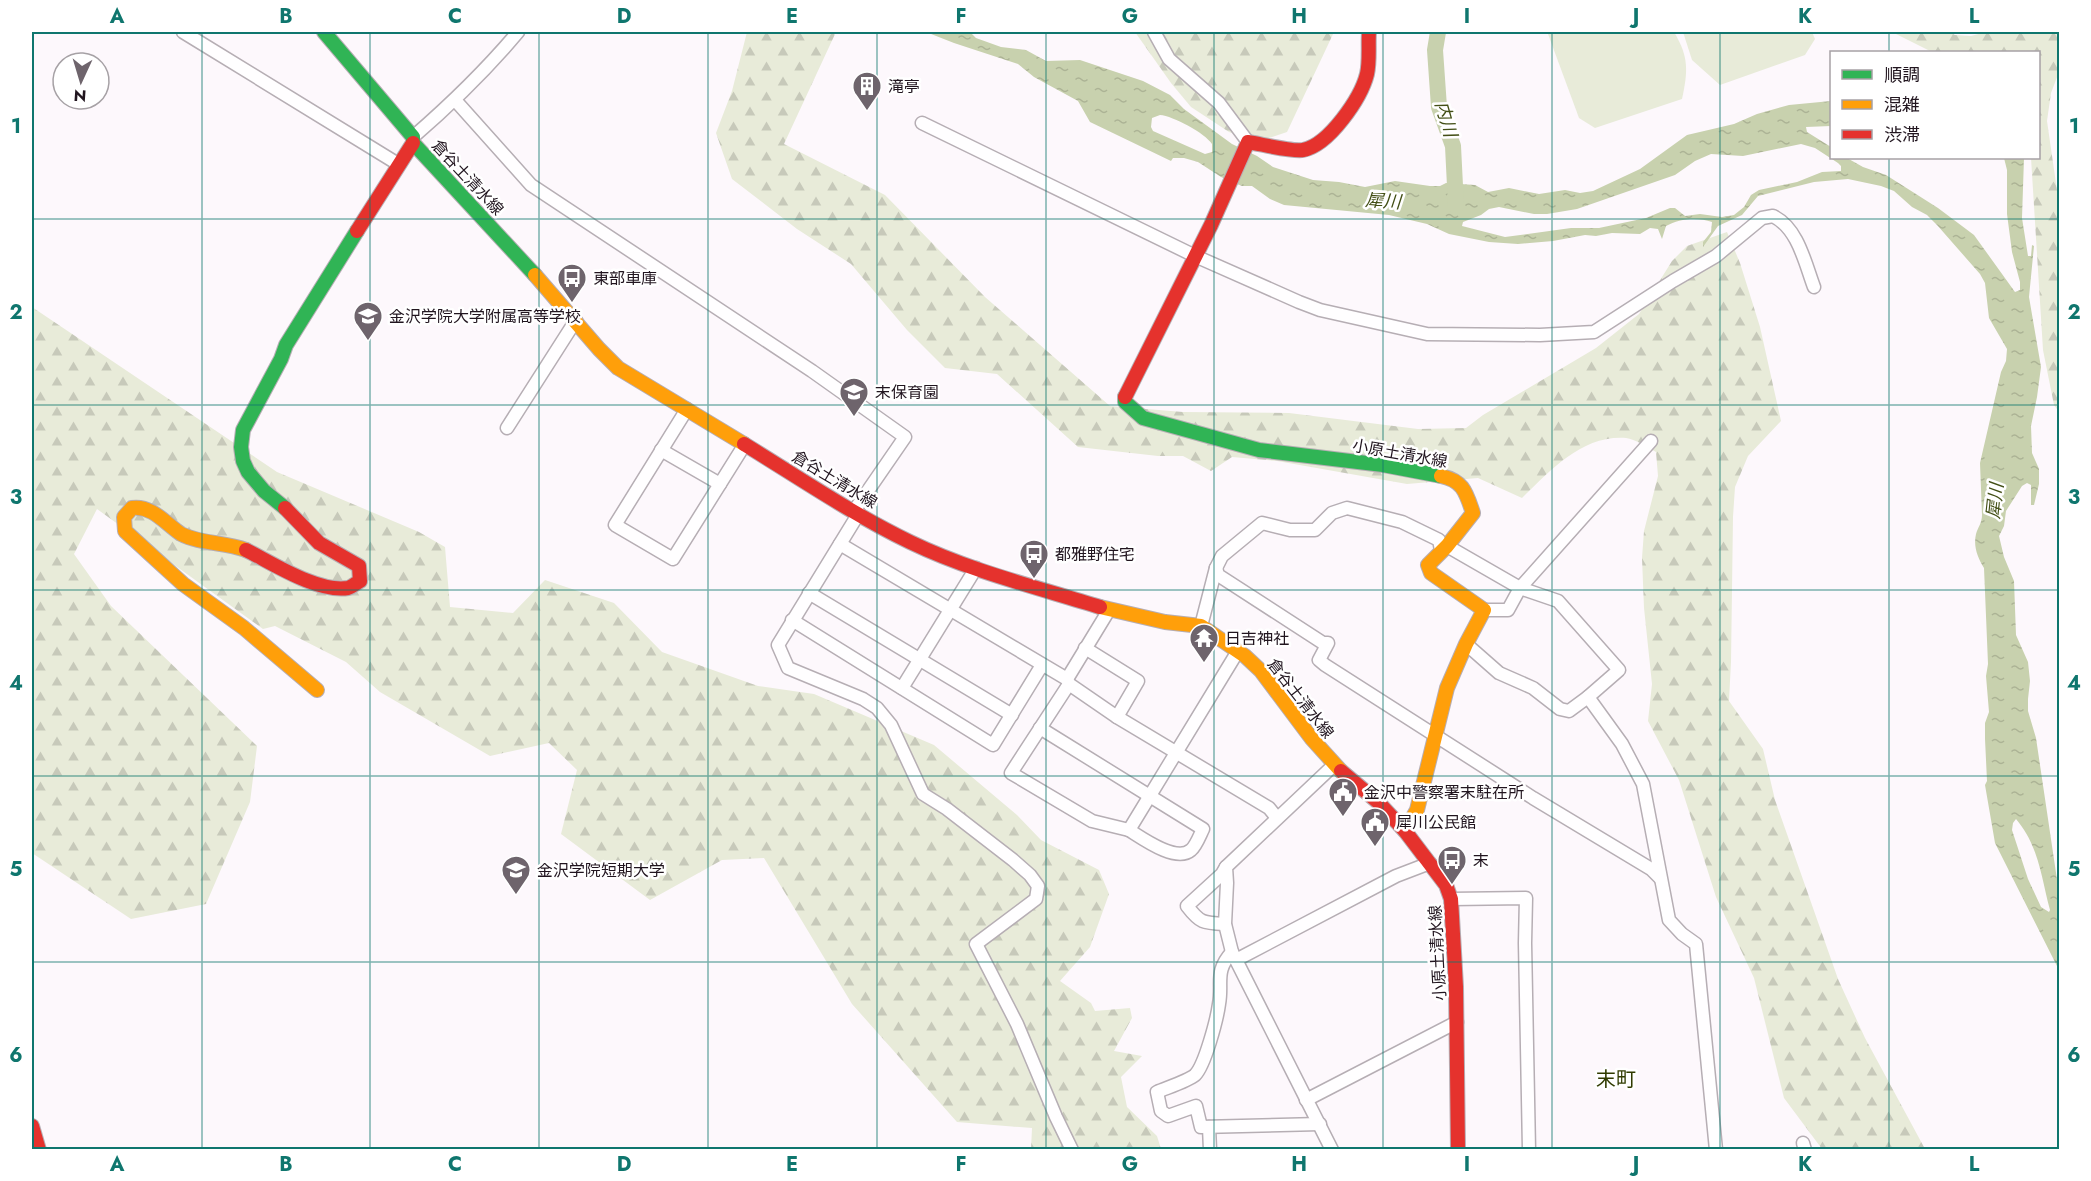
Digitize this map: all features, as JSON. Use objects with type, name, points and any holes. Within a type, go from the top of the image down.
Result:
[{"type":"main road","name":"倉谷土清水線","points":[[324,32],[413,140],[618,368],[856,512],[910,542],[976,568],[1108,610],[1166,622],[1201,626],[1238,651],[1261,671],[1312,740],[1334,765],[1378,802],[1406,831]]},
{"type":"main road","points":[[1247,144],[1302,150],[1326,137],[1358,98],[1367,73],[1369,32]]},
{"type":"main road","points":[[317,690],[244,628],[183,584],[125,531],[122,519],[125,513],[139,507],[148,510],[190,538],[198,541],[231,544],[317,583],[348,589],[360,581],[359,566],[354,561],[323,546],[297,519],[255,483],[244,467],[240,448],[241,438],[286,345],[413,140]]},
{"type":"main road","name":"小原土清水線","points":[[1247,144],[1211,225],[1126,389],[1125,402],[1143,418],[1259,450],[1383,465],[1450,478],[1464,488],[1473,513],[1428,566],[1431,573],[1484,610]]},
{"type":"main road","points":[[1406,831],[1418,810],[1447,688],[1484,610]]},
{"type":"main road","name":"小原土清水線","points":[[1406,831],[1446,885],[1451,899],[1457,1022],[1456,1149]]},
{"type":"main road","points":[[32,1126],[39,1149]]},
{"type":"street","points":[[183,32],[398,164]]},
{"type":"street","points":[[413,140],[492,63],[518,32]]},
{"type":"street","points":[[1154,32],[1168,59],[1219,103],[1247,144]]},
{"type":"street","points":[[455,100],[531,185],[829,383],[905,437],[856,512],[840,544],[778,645],[788,668],[863,699],[878,708],[891,724],[923,794],[947,809],[1013,860],[1030,875],[1038,886],[1036,899],[976,944],[1017,1024],[1072,1149]]},
{"type":"street","points":[[922,123],[1195,256],[1299,302],[1320,310],[1427,334],[1594,332],[1673,280],[1716,256],[1762,218],[1773,216],[1786,225],[1796,241],[1814,287]]},
{"type":"street","points":[[507,428],[576,320]]},
{"type":"street","points":[[687,409],[615,525],[673,559],[745,444]]},
{"type":"street","points":[[1484,610],[1508,610],[1520,588],[1651,441]]},
{"type":"street","points":[[661,450],[720,484]]},
{"type":"street","points":[[1201,626],[1216,568],[1222,556],[1262,523],[1290,530],[1315,530],[1332,513],[1347,508],[1402,522],[1439,540],[1444,548],[1520,588],[1558,601],[1619,670],[1569,711],[1560,709],[1533,688],[1499,673],[1466,644]]},
{"type":"street","points":[[840,544],[1068,681],[1117,717],[1269,808],[1277,818]]},
{"type":"street","points":[[902,688],[976,568]]},
{"type":"street","points":[[1216,568],[1218,575],[1323,643],[1328,643],[1319,660],[1325,665],[1436,737],[1651,869],[1660,878]]},
{"type":"street","points":[[809,593],[1012,715]]},
{"type":"street","points":[[1040,728],[1203,829],[1190,851],[1179,855],[1156,847],[1129,830],[1092,821],[1011,773],[1068,681],[1108,610]]},
{"type":"street","points":[[792,620],[993,745],[1042,665]]},
{"type":"street","points":[[1085,648],[1138,681],[1117,717]]},
{"type":"street","points":[[1129,830],[1238,651]]},
{"type":"street","points":[[1588,697],[1622,744],[1643,784],[1669,920],[1682,934],[1696,944],[1716,1149]]},
{"type":"street","points":[[1225,924],[1204,923],[1196,918],[1187,906],[1334,765]]},
{"type":"street","points":[[1320,1124],[1201,1127],[1196,1106],[1168,1116],[1161,1111],[1157,1092],[1196,1075],[1207,1051],[1220,1003],[1220,972],[1223,962],[1396,876],[1430,863]]},
{"type":"street","points":[[1226,867],[1225,924],[1234,956],[1332,1149]]},
{"type":"street","points":[[1451,899],[1526,898],[1529,1149]]},
{"type":"street","points":[[1306,1100],[1457,1022]]},
{"type":"street","points":[[1209,1127],[1210,1149]]},
{"type":"green space","points":[[747,32],[836,32],[784,144],[885,195],[985,297],[1110,406],[1183,412],[1289,413],[1418,429],[1466,428],[1483,415],[1596,348],[1639,314],[1672,261],[1687,246],[1727,232],[1740,263],[1760,327],[1781,421],[1748,456],[1735,487],[1729,701],[1763,749],[1775,800],[1838,979],[1865,1038],[1925,1149],[1822,1149],[1784,1098],[1754,978],[1716,897],[1679,780],[1648,721],[1652,684],[1644,608],[1642,558],[1644,531],[1658,476],[1656,452],[1626,438],[1595,442],[1568,456],[1522,498],[1478,478],[1407,484],[1277,461],[1232,457],[1211,471],[1183,456],[1158,456],[1078,447],[997,374],[945,368],[907,330],[851,264],[797,229],[732,179],[716,133],[732,91]]},
{"type":"green space","points":[[1135,32],[1334,32],[1287,132],[1257,142],[1229,132],[1191,107]]},
{"type":"green space","points":[[1549,32],[1674,32],[1686,64],[1682,99],[1595,128],[1579,118]]},
{"type":"green space","points":[[1683,32],[1812,32],[1815,39],[1805,55],[1720,85],[1692,60]]},
{"type":"green space","points":[[1892,32],[1949,32],[1955,35],[1971,36],[1986,32],[2059,32],[2059,72],[2051,93],[2047,121],[2060,211],[2059,412],[2054,405],[2043,350],[2031,159],[2040,159],[2040,51],[1930,51]]},
{"type":"green space","points":[[32,307],[277,472],[419,532],[445,547],[450,607],[513,613],[545,580],[614,603],[662,652],[758,686],[814,694],[934,745],[1017,815],[1041,840],[1099,870],[1109,894],[1090,947],[1060,981],[1091,1003],[1095,1011],[1130,1008],[1132,1018],[1114,1051],[1142,1056],[1121,1077],[1127,1107],[1157,1136],[1161,1149],[1031,1149],[1032,1128],[957,1122],[852,1004],[764,858],[722,860],[650,900],[561,834],[577,770],[549,743],[490,756],[380,692],[346,662],[275,626],[263,629],[97,509],[74,554],[111,606],[257,746],[250,802],[206,904],[131,919],[32,853]]},
{"type":"water","name":"犀川","points":[[926,32],[970,32],[976,38],[1001,47],[1026,50],[1046,61],[1080,60],[1143,81],[1170,95],[1184,109],[1232,144],[1273,167],[1313,180],[1365,187],[1395,181],[1430,186],[1440,186],[1446,183],[1475,185],[1488,192],[1509,188],[1539,194],[1565,190],[1580,193],[1593,191],[1640,169],[1687,135],[1734,124],[1757,114],[1789,105],[1830,101],[1830,126],[1806,127],[1807,132],[1830,146],[1830,158],[1815,148],[1801,144],[1743,156],[1711,154],[1695,161],[1675,175],[1577,209],[1534,214],[1499,207],[1489,209],[1463,222],[1462,226],[1505,237],[1571,228],[1599,228],[1646,218],[1670,208],[1675,208],[1685,216],[1734,215],[1744,207],[1751,195],[1759,190],[1797,182],[1822,172],[1841,171],[1841,166],[1832,159],[1849,159],[1886,175],[1938,208],[1974,235],[2015,292],[2020,290],[2020,282],[2012,252],[2007,214],[2007,170],[2004,159],[2024,159],[2022,218],[2028,256],[2031,256],[2032,245],[2034,246],[2029,297],[2041,367],[2031,426],[2032,453],[2039,469],[2039,484],[2034,505],[2031,505],[2031,485],[2027,483],[2022,486],[2006,511],[2004,526],[1999,536],[2004,557],[2014,581],[2016,635],[2028,662],[2030,681],[2028,711],[2036,738],[2059,893],[2059,970],[1995,843],[1985,785],[1987,781],[1985,723],[1989,712],[1986,676],[1988,664],[1984,568],[1977,552],[1975,539],[1982,518],[1980,463],[2007,349],[1989,318],[1985,283],[1980,274],[1927,215],[1912,207],[1894,191],[1848,179],[1814,182],[1758,196],[1742,215],[1718,226],[1703,247],[1703,242],[1711,232],[1712,222],[1695,219],[1677,221],[1666,226],[1662,239],[1658,229],[1650,228],[1640,234],[1585,235],[1518,244],[1489,242],[1449,234],[1427,224],[1389,215],[1284,205],[1270,199],[1252,186],[1242,186],[1221,177],[1198,162],[1184,158],[1173,158],[1171,161],[1090,122],[1078,101],[1034,77],[1018,64]],"holes":[[[1160,115],[1203,135],[1212,144],[1212,152],[1205,154],[1153,131],[1152,118]],[[2016,819],[2024,829],[2034,851],[2049,912],[2041,907],[2028,879],[2012,830]]]},
{"type":"waterway","name":"内川","points":[[1438,32],[1435,50],[1439,107],[1453,146],[1456,206]]},
{"type":"traffic: fast","points":[[324,32],[413,137],[413,143],[535,275]]},
{"type":"traffic: fast","points":[[285,508],[264,491],[248,472],[243,461],[241,447],[243,430],[281,359],[286,345],[357,231]]},
{"type":"traffic: fast","points":[[1125,397],[1125,402],[1143,418],[1259,450],[1383,465],[1441,476]]},
{"type":"traffic: slow","points":[[535,275],[618,368],[744,444]]},
{"type":"traffic: slow","points":[[1405,831],[1417,810],[1447,688],[1484,610],[1431,573],[1428,565],[1447,546],[1473,513],[1463,489],[1455,481],[1441,476]]},
{"type":"traffic: slow","points":[[246,550],[188,537],[146,509],[132,508],[124,517],[125,531],[183,584],[244,628],[317,690]]},
{"type":"traffic: slow","points":[[1100,607],[1165,622],[1201,626],[1245,656],[1261,671],[1312,739],[1341,771]]},
{"type":"traffic: jam","points":[[1125,397],[1211,225],[1248,142],[1303,150],[1313,146],[1333,130],[1351,107],[1364,84],[1368,69],[1369,32]]},
{"type":"traffic: jam","points":[[357,231],[413,143]]},
{"type":"traffic: jam","points":[[744,444],[846,507],[910,542],[980,570],[1100,607]]},
{"type":"traffic: jam","points":[[246,550],[296,576],[323,586],[348,588],[360,581],[359,566],[319,543],[285,508]]},
{"type":"traffic: jam","points":[[1341,771],[1378,802],[1405,831],[1446,885],[1451,899],[1456,987],[1458,1150]]},
{"type":"traffic: jam","points":[[32,1126],[39,1150]]},
{"type":"place","name":"滝亭","points":[[867,112]]},
{"type":"place","name":"東部車庫","points":[[572,304]]},
{"type":"place","name":"金沢学院大学附属高等学校","points":[[368,342]]},
{"type":"place","name":"末保育園","points":[[854,418]]},
{"type":"place","name":"都雅野住宅","points":[[1034,580]]},
{"type":"place","name":"日吉神社","points":[[1204,664]]},
{"type":"place","name":"金沢中警察署末駐在所","points":[[1343,818]]},
{"type":"place","name":"犀川公民館","points":[[1375,848]]},
{"type":"place","name":"末","points":[[1452,886]]},
{"type":"place","name":"金沢学院短期大学","points":[[516,896]]},
{"type":"district","name":"末町","points":[[1616,1079]]}]
